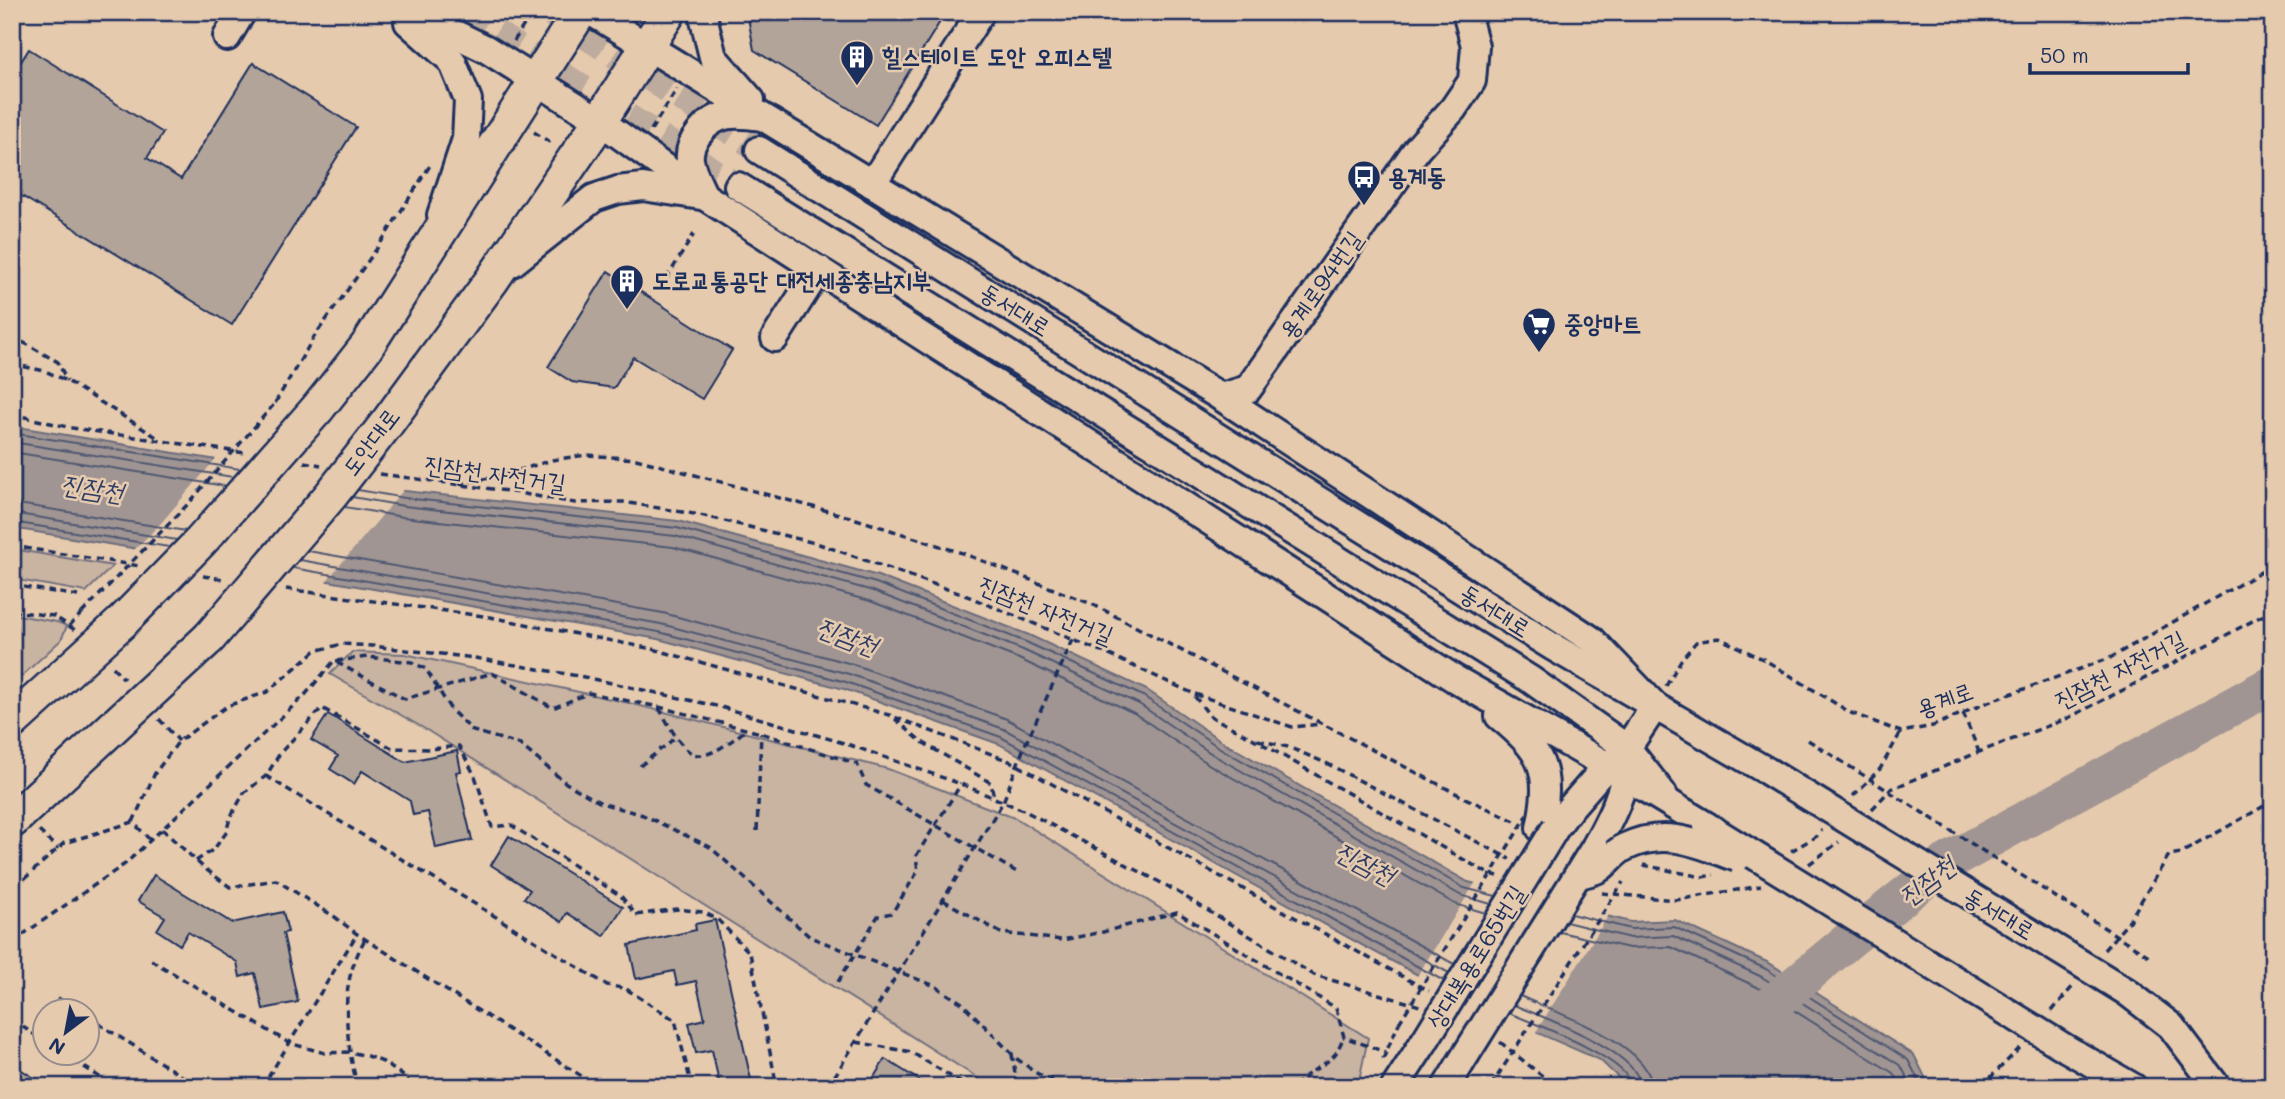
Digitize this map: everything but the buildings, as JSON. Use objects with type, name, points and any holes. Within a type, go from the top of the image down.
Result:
[{"type":"main road","points":[[12,722],[122,622],[201,541],[318,408],[367,346],[580,12]]},
{"type":"main road","name":"도안대로","points":[[12,821],[209,638],[331,495],[492,280],[600,121],[669,12]]},
{"type":"street","points":[[227,37],[242,12]]},
{"type":"street","points":[[396,12],[452,61],[468,100],[466,139],[427,254]]},
{"type":"street","points":[[410,12],[486,49],[600,121],[704,196],[1455,679],[1617,771],[2133,1087]]},
{"type":"street","points":[[591,12],[1221,397],[1592,640],[1655,706]]},
{"type":"street","points":[[705,12],[704,20],[713,57],[765,118]]},
{"type":"street","points":[[872,184],[981,12]]},
{"type":"street","name":"용계로94번길","points":[[1221,397],[1248,389],[1417,149],[1453,109],[1472,81],[1475,46],[1466,12]]},
{"type":"street","points":[[704,196],[694,176],[690,159],[692,144],[699,132],[708,122],[720,116],[740,113],[765,118]]},
{"type":"street","name":"동서대로","points":[[758,150],[1553,647],[1767,771],[2127,992],[2171,1026],[2217,1087]]},
{"type":"street","name":"동서대로","points":[[738,186],[1531,680],[1628,748],[1670,804]]},
{"type":"street","points":[[492,280],[594,198],[618,190],[643,187],[704,196]]},
{"type":"street","points":[[775,338],[819,269]]},
{"type":"street","points":[[1455,679],[1517,731],[1535,750],[1543,765],[1545,804],[1537,830]]},
{"type":"street","name":"상대복용로65번길","points":[[1395,1087],[1424,1042],[1537,830],[1617,771],[1628,748],[1655,706]]},
{"type":"street","name":"상대복용로65번길","points":[[1446,1087],[1586,884],[1595,847],[1621,793],[1617,771]]},
{"type":"street","points":[[1586,884],[1598,870],[1626,847],[1647,840],[1671,837],[1685,839],[1776,869]]},
{"type":"path","points":[[639,150],[688,71]]},
{"type":"path","points":[[512,118],[575,158]]},
{"type":"path","points":[[69,626],[190,502],[275,403],[314,337],[378,247],[435,159]]},
{"type":"path","points":[[660,289],[694,234]]},
{"type":"path","points":[[12,336],[58,362],[67,381]]},
{"type":"path","points":[[12,364],[45,371],[67,381],[160,440]]},
{"type":"path","points":[[12,414],[72,428],[255,455]]},
{"type":"path","points":[[454,485],[504,475],[552,460],[587,455],[636,459],[850,517],[965,554],[1094,605],[1465,798],[1537,830],[1399,1023],[1385,1052],[1344,1037]]},
{"type":"path","points":[[296,461],[323,465]]},
{"type":"path","name":"진잠천 자전거길","points":[[376,474],[575,503],[623,502],[699,515],[806,541],[967,596],[1073,639],[1192,693],[1210,716],[1487,873],[1500,877]]},
{"type":"path","points":[[12,546],[142,567]]},
{"type":"path","name":"용계로","points":[[1655,706],[1681,660],[1696,642],[1720,638],[1765,660],[1851,713],[1901,732],[1933,726],[2110,658],[2273,565]]},
{"type":"path","points":[[196,575],[223,580]]},
{"type":"path","points":[[12,585],[78,596]]},
{"type":"path","points":[[277,588],[490,617],[653,649],[894,717],[1017,765],[1436,995]]},
{"type":"path","points":[[13,610],[54,616],[79,631],[144,699],[179,741]]},
{"type":"path","name":"진잠천 자전거길","points":[[1865,817],[1891,789],[1979,751],[2066,719],[2273,610]]},
{"type":"path","points":[[828,1087],[1003,802],[1025,745],[1073,639]]},
{"type":"path","points":[[12,900],[22,881],[64,843],[133,822],[155,773],[179,741],[227,706],[267,692],[315,652],[342,645],[372,646],[584,677],[722,707],[847,744],[961,784],[1088,843],[1169,887],[1314,975],[1429,1009]]},
{"type":"path","points":[[12,942],[125,864],[305,695],[334,661],[367,657],[412,662],[426,669],[451,710],[472,731],[519,744],[566,783],[601,803],[643,815],[710,847],[810,937],[935,986],[962,1003],[1012,1053],[1038,1074],[1073,1087]]},
{"type":"path","points":[[334,661],[405,699],[492,674],[552,708],[589,693],[659,707],[761,733],[857,764],[866,785],[1020,874]]},
{"type":"path","points":[[1192,693],[1292,727],[1323,724]]},
{"type":"path","points":[[659,707],[676,737],[691,754],[704,756],[726,746],[747,729]]},
{"type":"path","points":[[196,861],[214,849],[226,833],[230,818],[244,793],[266,776],[280,752],[321,708],[392,748],[432,750],[459,747],[475,776],[492,827],[511,825],[621,895],[636,915],[677,909],[703,912],[717,919],[730,931],[750,953],[776,1082],[788,1087]]},
{"type":"path","points":[[1964,713],[1979,751]]},
{"type":"path","points":[[894,717],[922,742],[991,783],[994,798]]},
{"type":"path","points":[[1853,796],[1880,769],[1901,732]]},
{"type":"path","points":[[757,831],[761,733]]},
{"type":"path","points":[[640,766],[676,737]]},
{"type":"path","points":[[1252,738],[1288,747],[1326,763],[1510,859]]},
{"type":"path","points":[[1808,740],[2152,958]]},
{"type":"path","points":[[266,776],[607,985],[626,989],[674,1020],[692,1087]]},
{"type":"path","points":[[838,982],[878,916],[892,913],[899,902],[918,871],[916,856],[961,784]]},
{"type":"path","points":[[2102,953],[2129,921],[2169,855],[2182,853],[2273,801]]},
{"type":"path","points":[[133,822],[150,840]]},
{"type":"path","points":[[1586,884],[1676,900],[1757,888],[1826,826]]},
{"type":"path","points":[[162,829],[196,861],[230,887],[276,880],[599,1087]]},
{"type":"path","points":[[1805,866],[1848,836]]},
{"type":"path","points":[[47,839],[58,849]]},
{"type":"path","points":[[1645,858],[1634,862],[1702,877],[1726,873]]},
{"type":"path","points":[[1490,1086],[1628,873]]},
{"type":"path","points":[[943,900],[1001,933],[1062,940],[1104,932],[1177,912],[1336,1008],[1344,1037],[1336,1052],[1321,1066],[1300,1079],[1295,1087]]},
{"type":"path","points":[[262,1087],[357,934]]},
{"type":"path","points":[[358,1087],[350,1052],[347,1012],[349,982],[365,939]]},
{"type":"path","points":[[151,960],[289,1043],[325,1053],[350,1052],[383,1062],[406,1078],[412,1087]]},
{"type":"path","points":[[2048,1016],[2075,985]]},
{"type":"path","points":[[12,1020],[32,1033]]},
{"type":"path","points":[[102,1026],[198,1087]]},
{"type":"path","points":[[1494,1037],[1556,1087]]},
{"type":"path","points":[[1981,1087],[2030,1037]]},
{"type":"path","points":[[856,1042],[911,1052],[968,1087]]},
{"type":"path","points":[[1012,1053],[1017,1087]]},
{"type":"path","points":[[86,1068],[115,1087]]},
{"type":"path","points":[[1565,1087],[1578,1083],[1590,1087]]},
{"type":"shaded area","points":[[12,549],[113,566],[86,592],[12,579]]},
{"type":"shaded area","points":[[17,615],[67,626],[61,640],[12,685],[12,619]]},
{"type":"shaded area","points":[[352,652],[405,654],[629,703],[888,769],[1017,819],[1368,1038],[1359,1081],[1356,1087],[992,1087],[425,729],[330,674]]},
{"type":"water","points":[[12,426],[405,491],[678,521],[878,576],[1029,635],[1147,690],[1223,742],[1468,882],[1631,922],[1675,920],[1769,963],[1914,1055],[1930,1087],[1628,1087],[1600,1060],[1478,1007],[999,744],[844,689],[658,639],[12,528]]},
{"type":"pier","points":[[219,455],[406,487],[324,584],[132,552],[161,523]]},
{"type":"pier","points":[[1477,880],[1610,913],[1534,1035],[1476,1010],[1416,978]]},
{"type":"waterway","name":"진잠천","points":[[1759,1015],[1946,863],[2273,684]]},
{"type":"tunnel","points":[[463,12],[738,186]]},
{"type":"tunnel","points":[[549,12],[759,150]]},
{"type":"place","name":"힐스테이트 도안 오피스텔","points":[[857,87]]},
{"type":"place","name":"용계동","points":[[1364,207]]},
{"type":"place","name":"도로교통공단 대전세종충남지부","points":[[627,311]]},
{"type":"place","name":"중앙마트","points":[[1539,354]]}]
